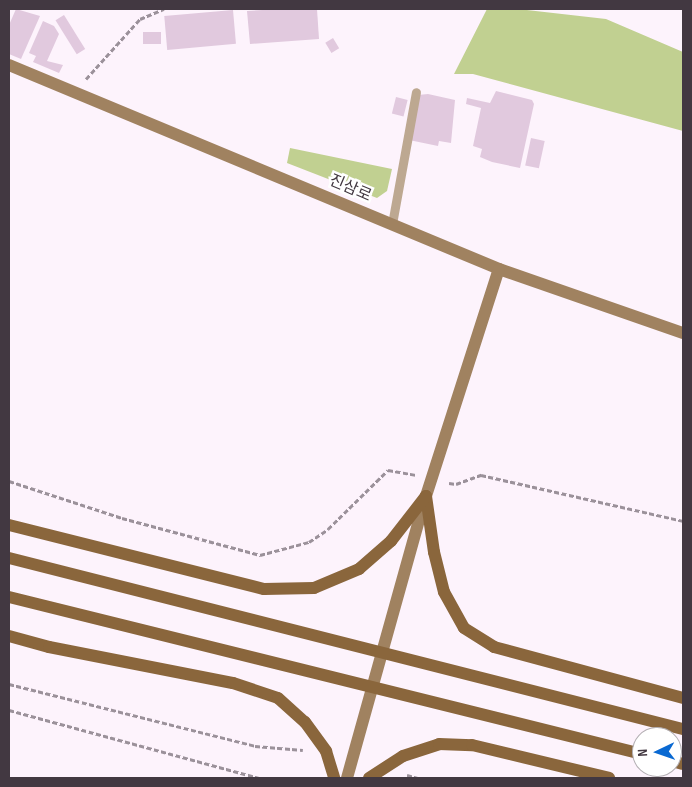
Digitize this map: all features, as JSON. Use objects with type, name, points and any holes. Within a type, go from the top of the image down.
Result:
[{"type":"main road","points":[[9,525],[264,589],[314,588],[359,569],[391,541],[426,496]]},
{"type":"main road","points":[[426,496],[434,552],[444,592],[464,628],[494,647],[683,698]]},
{"type":"main road","points":[[9,558],[683,728]]},
{"type":"main road","points":[[9,597],[632,752]]},
{"type":"main road","points":[[9,636],[49,647],[233,682],[278,698],[305,722],[326,752],[334,778]]},
{"type":"main road","points":[[369,778],[403,756],[440,744],[472,745],[609,778]]},
{"type":"street","name":"진삼로","points":[[9,65],[499,269],[683,333]]},
{"type":"street","points":[[347,778],[426,496],[499,269]]},
{"type":"lane","points":[[392,224],[416,92]]},
{"type":"path","points":[[74,92],[140,19],[164,9]]},
{"type":"path","points":[[9,481],[122,518],[260,555],[309,542],[328,529],[388,470],[456,484],[481,475],[683,521]]},
{"type":"path","points":[[9,684],[255,746],[326,752]]},
{"type":"path","points":[[9,710],[260,778]]},
{"type":"green space","points":[[487,9],[518,9],[606,19],[683,52],[683,131],[473,74],[454,74]]},
{"type":"green space","points":[[290,148],[392,169],[387,191],[377,198],[287,163]]},
{"type":"building","points":[[16,9],[40,16],[21,59],[9,54],[9,25]]},
{"type":"building","points":[[317,9],[319,39],[250,44],[247,11]]},
{"type":"building","points":[[233,10],[236,44],[167,50],[164,16]]},
{"type":"building","points":[[64,15],[85,49],[77,54],[56,20]]},
{"type":"building","points":[[43,21],[54,26],[59,34],[47,61],[63,65],[59,73],[33,62],[36,56],[29,53]]},
{"type":"building","points":[[143,32],[161,32],[161,44],[143,44]]},
{"type":"building","points":[[333,38],[339,48],[331,53],[325,43]]},
{"type":"building","points":[[496,91],[532,100],[534,104],[520,168],[492,162],[480,157],[482,149],[473,146],[481,108],[466,104],[467,98],[490,103]]},
{"type":"building","points":[[428,94],[455,100],[451,143],[439,141],[438,146],[409,140],[418,95]]},
{"type":"building","points":[[396,97],[408,100],[404,116],[392,113]]},
{"type":"building","points":[[531,138],[545,141],[539,168],[525,165]]}]
